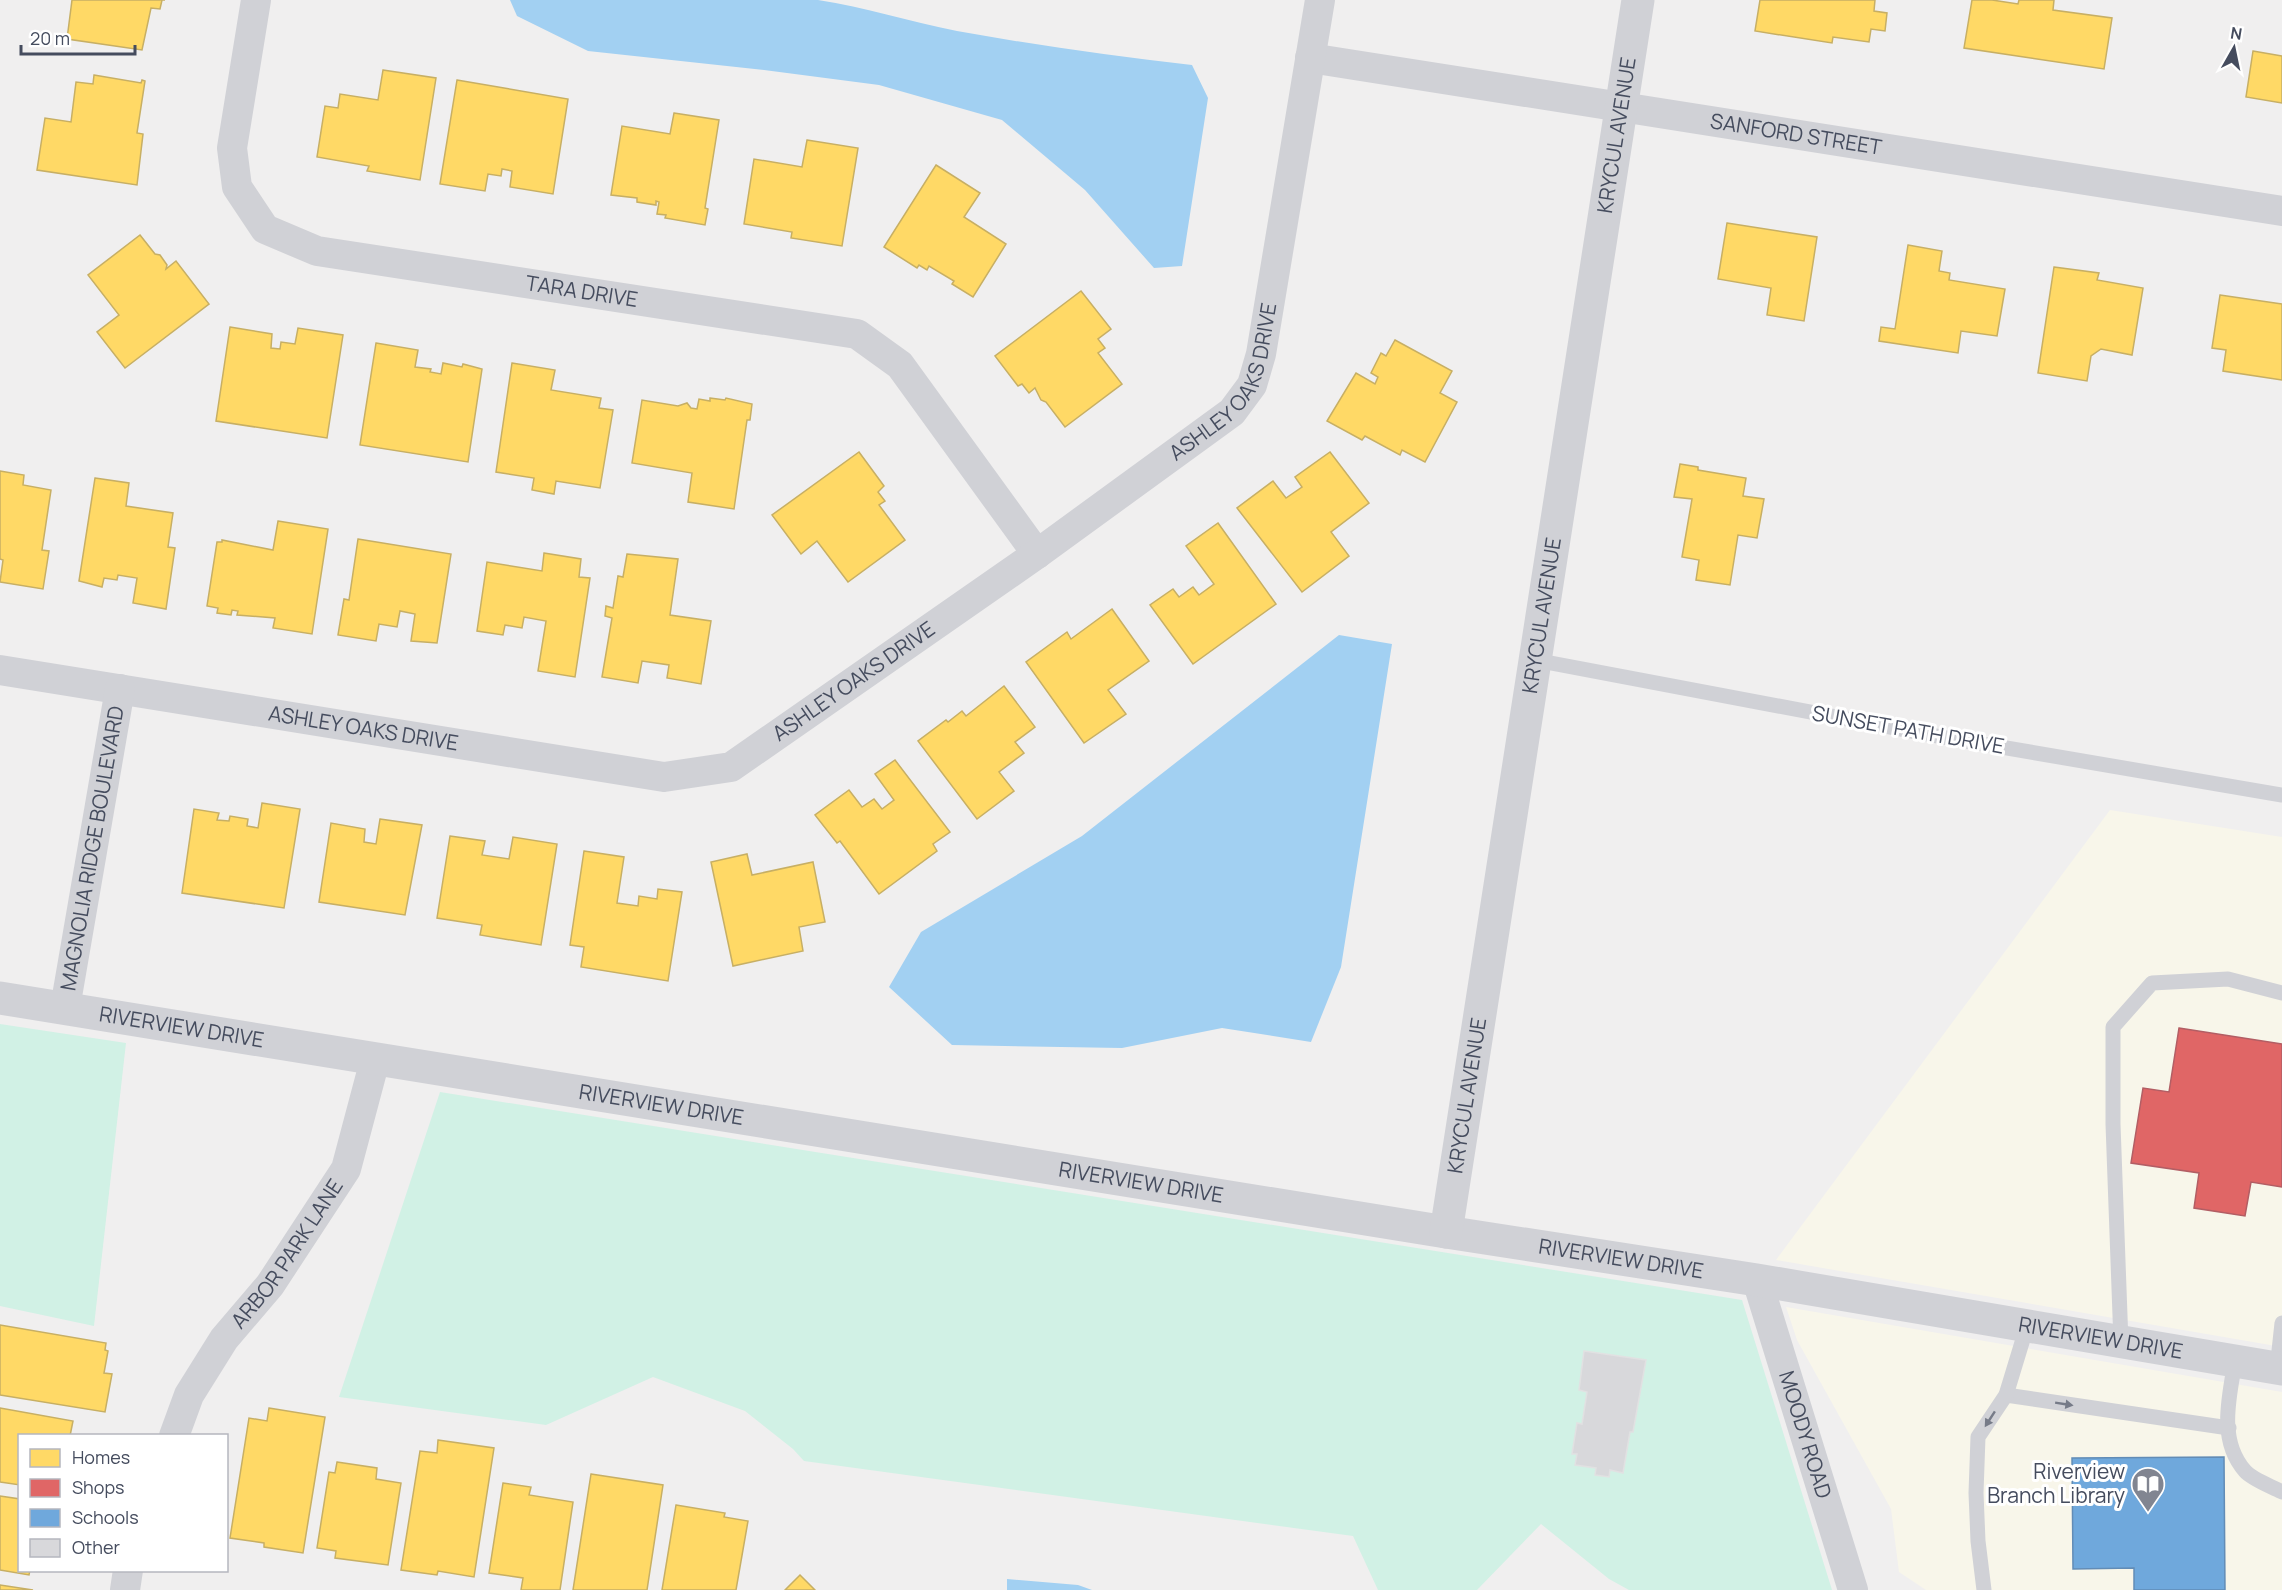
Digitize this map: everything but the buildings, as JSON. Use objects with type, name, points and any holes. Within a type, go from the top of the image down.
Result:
[{"type":"street","name":"TARA DRIVE","points":[[256,0],[232,148],[237,187],[265,230],[317,250],[857,334],[900,365],[1037,554]]},
{"type":"street","name":"ASHLEY OAKS DRIVE","points":[[0,670],[664,777],[731,767],[1037,554],[1232,412],[1252,385],[1261,354],[1320,0]]},
{"type":"street","name":"KRYCUL AVENUE","points":[[1446,1232],[1638,0]]},
{"type":"street","name":"SANFORD STREET","points":[[1310,58],[2282,212]]},
{"type":"street","name":"MAGNOLIA RIDGE BOULEVARD","points":[[65,1008],[120,689]]},
{"type":"street","name":"RIVERVIEW DRIVE","points":[[0,998],[1446,1232],[1757,1280],[2280,1369]]},
{"type":"street","name":"ARBOR PARK LANE","points":[[175,1434],[189,1395],[224,1340],[270,1285],[346,1169],[375,1060]]},
{"type":"street","name":"MOODY ROAD","points":[[1757,1280],[1853,1590]]},
{"type":"street","points":[[125,1590],[128,1572]]},
{"type":"lane","name":"SUNSET PATH DRIVE","points":[[1535,660],[1942,736],[2282,795]]},
{"type":"lane","points":[[2121,1342],[2113,1124],[2113,1027],[2152,983],[2228,979],[2282,993]]},
{"type":"lane","points":[[2280,1369],[2282,1323]]},
{"type":"lane","points":[[1984,1590],[1978,1541],[1976,1493],[1978,1437],[2006,1395],[2027,1326]]},
{"type":"lane","points":[[2235,1362],[2226,1415],[2232,1451],[2246,1473],[2282,1492]]},
{"type":"lane","points":[[2006,1395],[2229,1428]]},
{"type":"shaded area","points":[[2110,810],[2282,837],[2282,1347],[1776,1260]]},
{"type":"shaded area","points":[[1786,1307],[2282,1392],[2282,1590],[1926,1590],[1899,1572],[1891,1509],[1797,1340]]},
{"type":"green space","points":[[0,1024],[126,1043],[94,1326],[0,1306]]},
{"type":"green space","points":[[440,1092],[1742,1300],[1832,1590],[1629,1590],[1609,1579],[1541,1524],[1477,1590],[1378,1590],[1353,1536],[804,1461],[793,1449],[745,1411],[653,1377],[546,1425],[339,1397]]},
{"type":"water","points":[[510,0],[818,0],[986,36],[1192,65],[1208,98],[1182,266],[1154,268],[1085,190],[1002,120],[879,85],[588,51],[517,16]]},
{"type":"water","points":[[1339,635],[1392,644],[1341,967],[1311,1042],[1222,1028],[1122,1048],[952,1045],[889,987],[921,932],[1082,836]]},
{"type":"water","points":[[1007,1579],[1078,1585],[1092,1590],[1007,1590]]},
{"type":"place","name":"Riverview Branch Library","points":[[2148,1513]]}]
